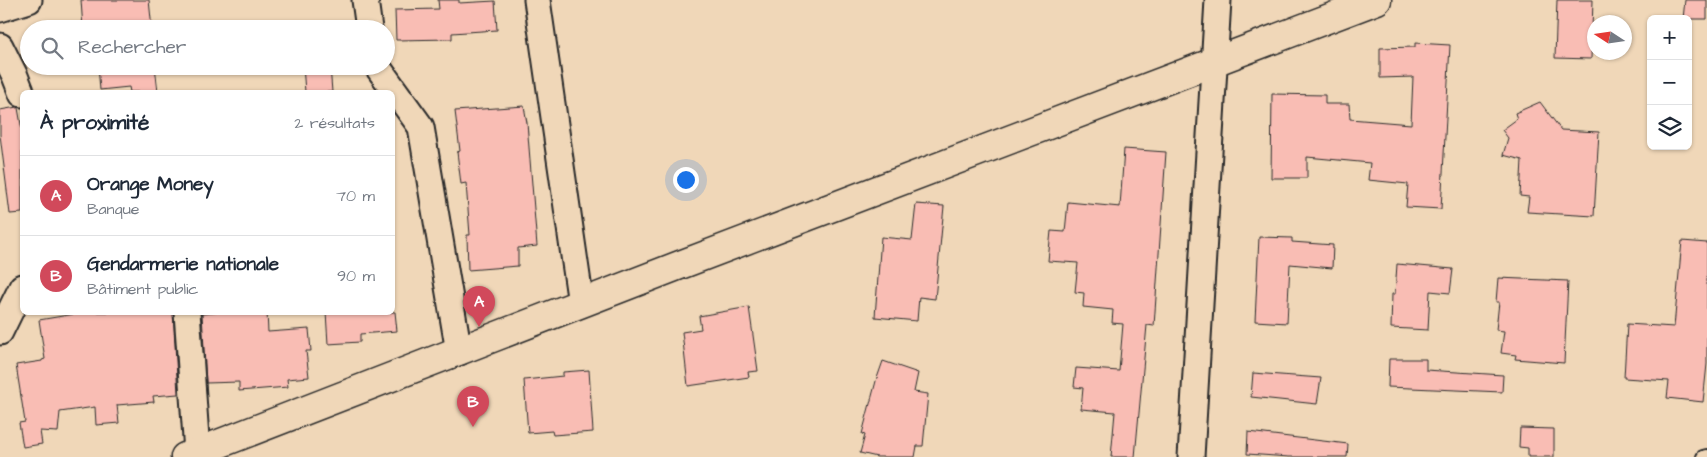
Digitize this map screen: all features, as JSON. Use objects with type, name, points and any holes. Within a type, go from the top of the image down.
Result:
[{"type":"street","points":[[0,9],[29,0]]},
{"type":"street","points":[[365,0],[368,20]]},
{"type":"street","points":[[537,0],[581,304]]},
{"type":"street","points":[[1191,457],[1218,0]]},
{"type":"street","points":[[187,315],[191,454],[1377,0]]},
{"type":"street","points":[[0,46],[20,90]]},
{"type":"street","points":[[383,75],[394,90]]},
{"type":"street","points":[[395,92],[420,127],[459,352]]},
{"type":"street","points":[[0,332],[20,292]]},
{"type":"building","points":[[81,0],[149,0],[151,20],[82,20]]},
{"type":"building","points":[[438,0],[459,0],[459,3],[495,1],[497,30],[452,33],[452,39],[396,40],[395,10],[439,9]]},
{"type":"building","points":[[1557,0],[1593,0],[1592,15],[1587,15],[1587,59],[1555,58]]},
{"type":"building","points":[[1685,0],[1707,0],[1707,19],[1692,19],[1692,15],[1683,15]]},
{"type":"building","points":[[1415,43],[1450,45],[1441,209],[1406,207],[1408,184],[1368,180],[1370,163],[1307,157],[1307,178],[1271,178],[1272,94],[1325,95],[1325,104],[1349,104],[1350,119],[1411,124],[1413,77],[1380,78],[1380,48],[1415,47]]},
{"type":"building","points":[[99,75],[156,75],[158,90],[130,90],[129,87],[100,90]]},
{"type":"building","points":[[304,75],[331,75],[332,90],[305,90]]},
{"type":"building","points":[[1540,102],[1561,130],[1599,132],[1594,216],[1527,212],[1529,197],[1520,196],[1522,160],[1503,155],[1508,138],[1502,130],[1517,119],[1515,113]]},
{"type":"building","points":[[524,106],[537,246],[518,248],[518,266],[468,270],[467,235],[470,235],[466,183],[461,184],[457,152],[460,151],[455,111]]},
{"type":"building","points":[[18,108],[20,119],[20,213],[10,214],[0,135],[0,110]]},
{"type":"building","points":[[1124,149],[1166,152],[1154,326],[1147,325],[1135,457],[1111,457],[1115,412],[1081,409],[1083,388],[1074,387],[1076,368],[1119,371],[1123,324],[1112,323],[1113,310],[1083,307],[1084,293],[1075,292],[1078,263],[1048,261],[1051,231],[1065,232],[1068,202],[1120,207]]},
{"type":"building","points":[[916,204],[944,206],[935,299],[919,297],[917,321],[875,317],[881,237],[912,240]]},
{"type":"building","points":[[1259,237],[1292,238],[1292,242],[1333,245],[1332,268],[1290,264],[1287,323],[1255,321]]},
{"type":"building","points":[[1682,241],[1707,243],[1707,364],[1703,402],[1667,398],[1669,381],[1624,378],[1627,324],[1674,327]]},
{"type":"building","points":[[1397,264],[1453,269],[1450,293],[1430,291],[1428,330],[1391,328],[1392,294],[1395,294]]},
{"type":"building","points":[[1498,278],[1568,281],[1564,363],[1515,359],[1516,355],[1501,353],[1504,331],[1496,330],[1499,302],[1496,302]]},
{"type":"building","points":[[749,307],[758,371],[748,372],[749,377],[688,386],[682,332],[701,329],[699,316]]},
{"type":"building","points":[[395,312],[397,331],[360,334],[360,342],[328,344],[326,315],[395,315]]},
{"type":"building","points":[[68,315],[173,315],[178,394],[153,396],[154,402],[117,405],[119,423],[96,425],[95,407],[60,412],[58,432],[40,431],[42,444],[23,447],[19,423],[25,422],[16,365],[45,359],[39,320]]},
{"type":"building","points":[[202,315],[267,315],[268,332],[309,329],[311,351],[306,351],[309,377],[287,379],[288,387],[239,391],[239,382],[206,383]]},
{"type":"building","points":[[1389,359],[1426,359],[1426,370],[1503,375],[1502,392],[1388,387]]},
{"type":"building","points":[[883,361],[918,373],[914,392],[928,394],[923,446],[917,446],[915,457],[877,457],[860,453],[865,435],[862,434]]},
{"type":"building","points":[[589,370],[593,432],[553,435],[552,431],[528,433],[524,380],[563,376],[563,372]]},
{"type":"building","points":[[1253,373],[1321,378],[1317,404],[1251,397]]},
{"type":"building","points":[[1520,428],[1554,429],[1554,457],[1528,457],[1528,448],[1519,447]]},
{"type":"building","points":[[1248,432],[1348,444],[1347,457],[1289,457],[1247,454]]},
{"type":"place","name":"Orange Money","points":[[479,327]]},
{"type":"place","name":"Gendarmerie nationale","points":[[473,427]]}]
